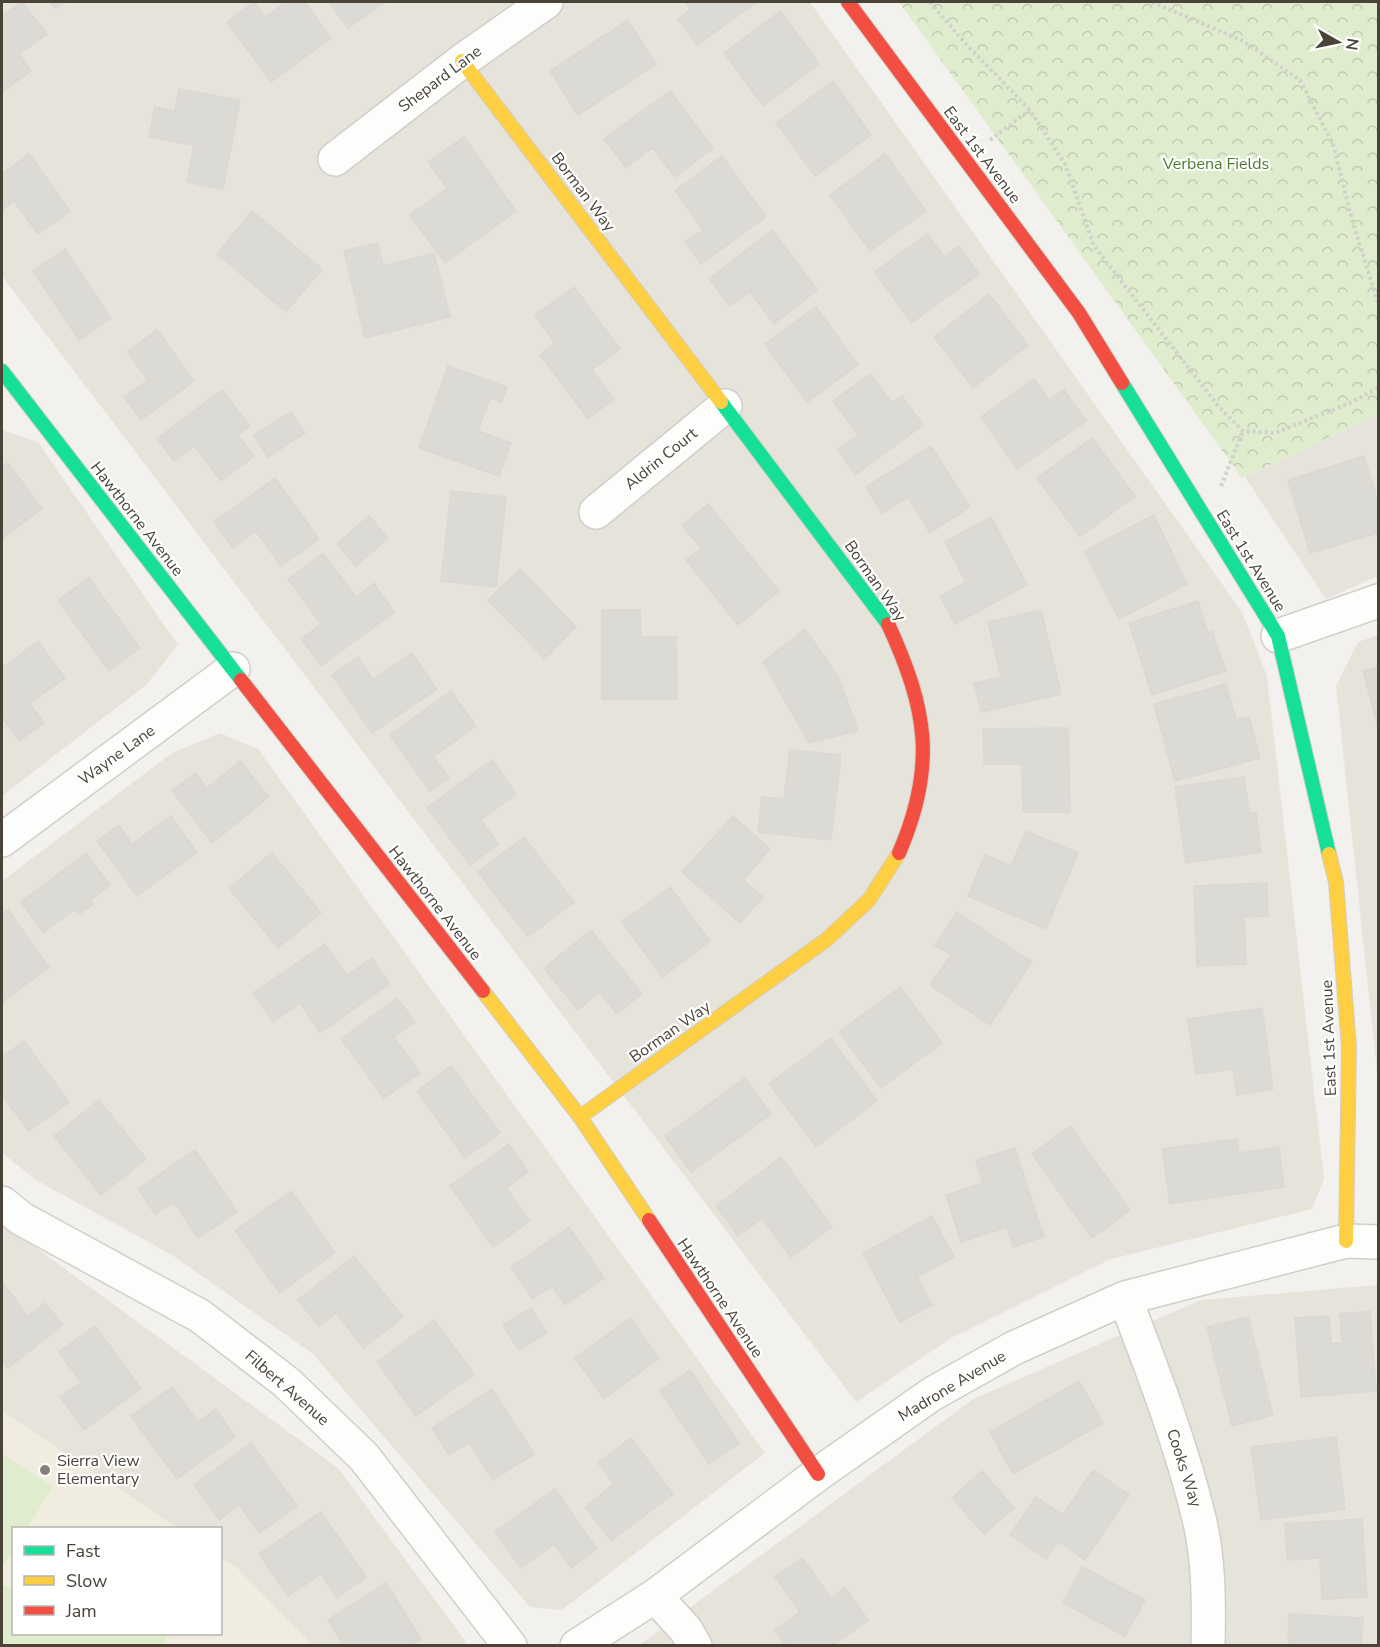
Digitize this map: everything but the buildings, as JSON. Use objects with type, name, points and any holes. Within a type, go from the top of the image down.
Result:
[{"type":"street","name":"Shepard Lane","points":[[335,159],[462,61],[546,2]]},
{"type":"street","name":"East 1st Avenue","points":[[848,2],[1079,313],[1278,636],[1336,882],[1349,1047],[1346,1241]]},
{"type":"street","name":"Borman Way","points":[[462,61],[726,406],[887,622],[907,664],[922,725],[922,774],[909,829],[888,876],[852,919],[807,955],[579,1117]]},
{"type":"street","name":"Hawthorne Avenue","points":[[6,386],[233,669],[579,1117],[818,1474]]},
{"type":"street","name":"Aldrin Court","points":[[596,512],[726,406]]},
{"type":"street","points":[[1278,636],[1378,601]]},
{"type":"street","name":"Wayne Lane","points":[[2,840],[233,669]]},
{"type":"street","name":"Filbert Avenue","points":[[2,1203],[22,1219],[201,1316],[286,1382],[364,1457],[510,1646]]},
{"type":"street","name":"Madrone Avenue","points":[[577,1646],[655,1596],[818,1474],[932,1394],[1014,1348],[1125,1298],[1346,1241],[1378,1242]]},
{"type":"street","name":"Cooks Way","points":[[1125,1298],[1154,1374],[1199,1516],[1209,1600],[1208,1646]]},
{"type":"street","points":[[655,1596],[686,1630],[695,1646]]},
{"type":"path","points":[[930,2],[964,42],[1030,110],[1065,164],[1094,246],[1219,407],[1243,431],[1275,433],[1352,402],[1378,388]]},
{"type":"path","points":[[1152,2],[1243,41],[1300,80],[1334,144],[1352,220],[1378,303]]},
{"type":"path","points":[[965,159],[1030,110]]},
{"type":"path","points":[[1207,521],[1243,431]]},
{"type":"shaded area","points":[[2,2],[810,2],[1242,612],[1267,676],[1324,1179],[1312,1209],[1111,1259],[953,1337],[856,1402],[2,276]]},
{"type":"shaded area","points":[[1378,414],[1378,576],[1326,599],[1245,477]]},
{"type":"shaded area","points":[[2,430],[38,442],[178,645],[146,685],[2,796]]},
{"type":"shaded area","points":[[1378,635],[1378,1081],[1336,686],[1358,642]]},
{"type":"shaded area","points":[[220,733],[258,749],[765,1453],[562,1610],[530,1607],[313,1354],[172,1255],[36,1180],[2,1153],[2,881],[172,753]]},
{"type":"shaded area","points":[[2,1223],[338,1468],[466,1642],[463,1646],[312,1645],[237,1568],[222,1559],[222,1527],[176,1527],[2,1411]]},
{"type":"shaded area","points":[[1378,1285],[1378,1645],[638,1646],[973,1399],[1201,1300]]},
{"type":"shaded area","name":"Sierra View Elementary","points":[[2,1411],[176,1527],[12,1527],[12,1635],[222,1635],[222,1559],[237,1568],[312,1645],[2,1645]]},
{"type":"green space","name":"Verbena Fields","points":[[899,2],[1378,2],[1378,414],[1242,478]]},
{"type":"green space","points":[[2,1454],[53,1487],[28,1527],[12,1527],[12,1551],[2,1568]]},
{"type":"green space","points":[[2,1585],[12,1587],[12,1635],[166,1635],[164,1645],[2,1645]]},
{"type":"traffic: fast","points":[[2,371],[241,680]]},
{"type":"traffic: fast","points":[[1122,383],[1278,636],[1329,854]]},
{"type":"traffic: fast","points":[[721,402],[888,624]]},
{"type":"traffic: slow","points":[[462,61],[721,402]]},
{"type":"traffic: slow","points":[[580,1117],[826,940],[869,900],[899,853]]},
{"type":"traffic: slow","points":[[1329,854],[1336,882],[1349,1047],[1346,1241]]},
{"type":"traffic: slow","points":[[483,991],[580,1117],[649,1220]]},
{"type":"traffic: jam","points":[[848,2],[1079,313],[1122,383]]},
{"type":"traffic: jam","points":[[888,624],[912,683],[922,737],[923,764],[919,792],[899,853]]},
{"type":"traffic: jam","points":[[241,680],[483,991]]},
{"type":"traffic: jam","points":[[649,1220],[818,1474]]},
{"type":"place","name":"Sierra View Elementary","points":[[45,1470]]}]
